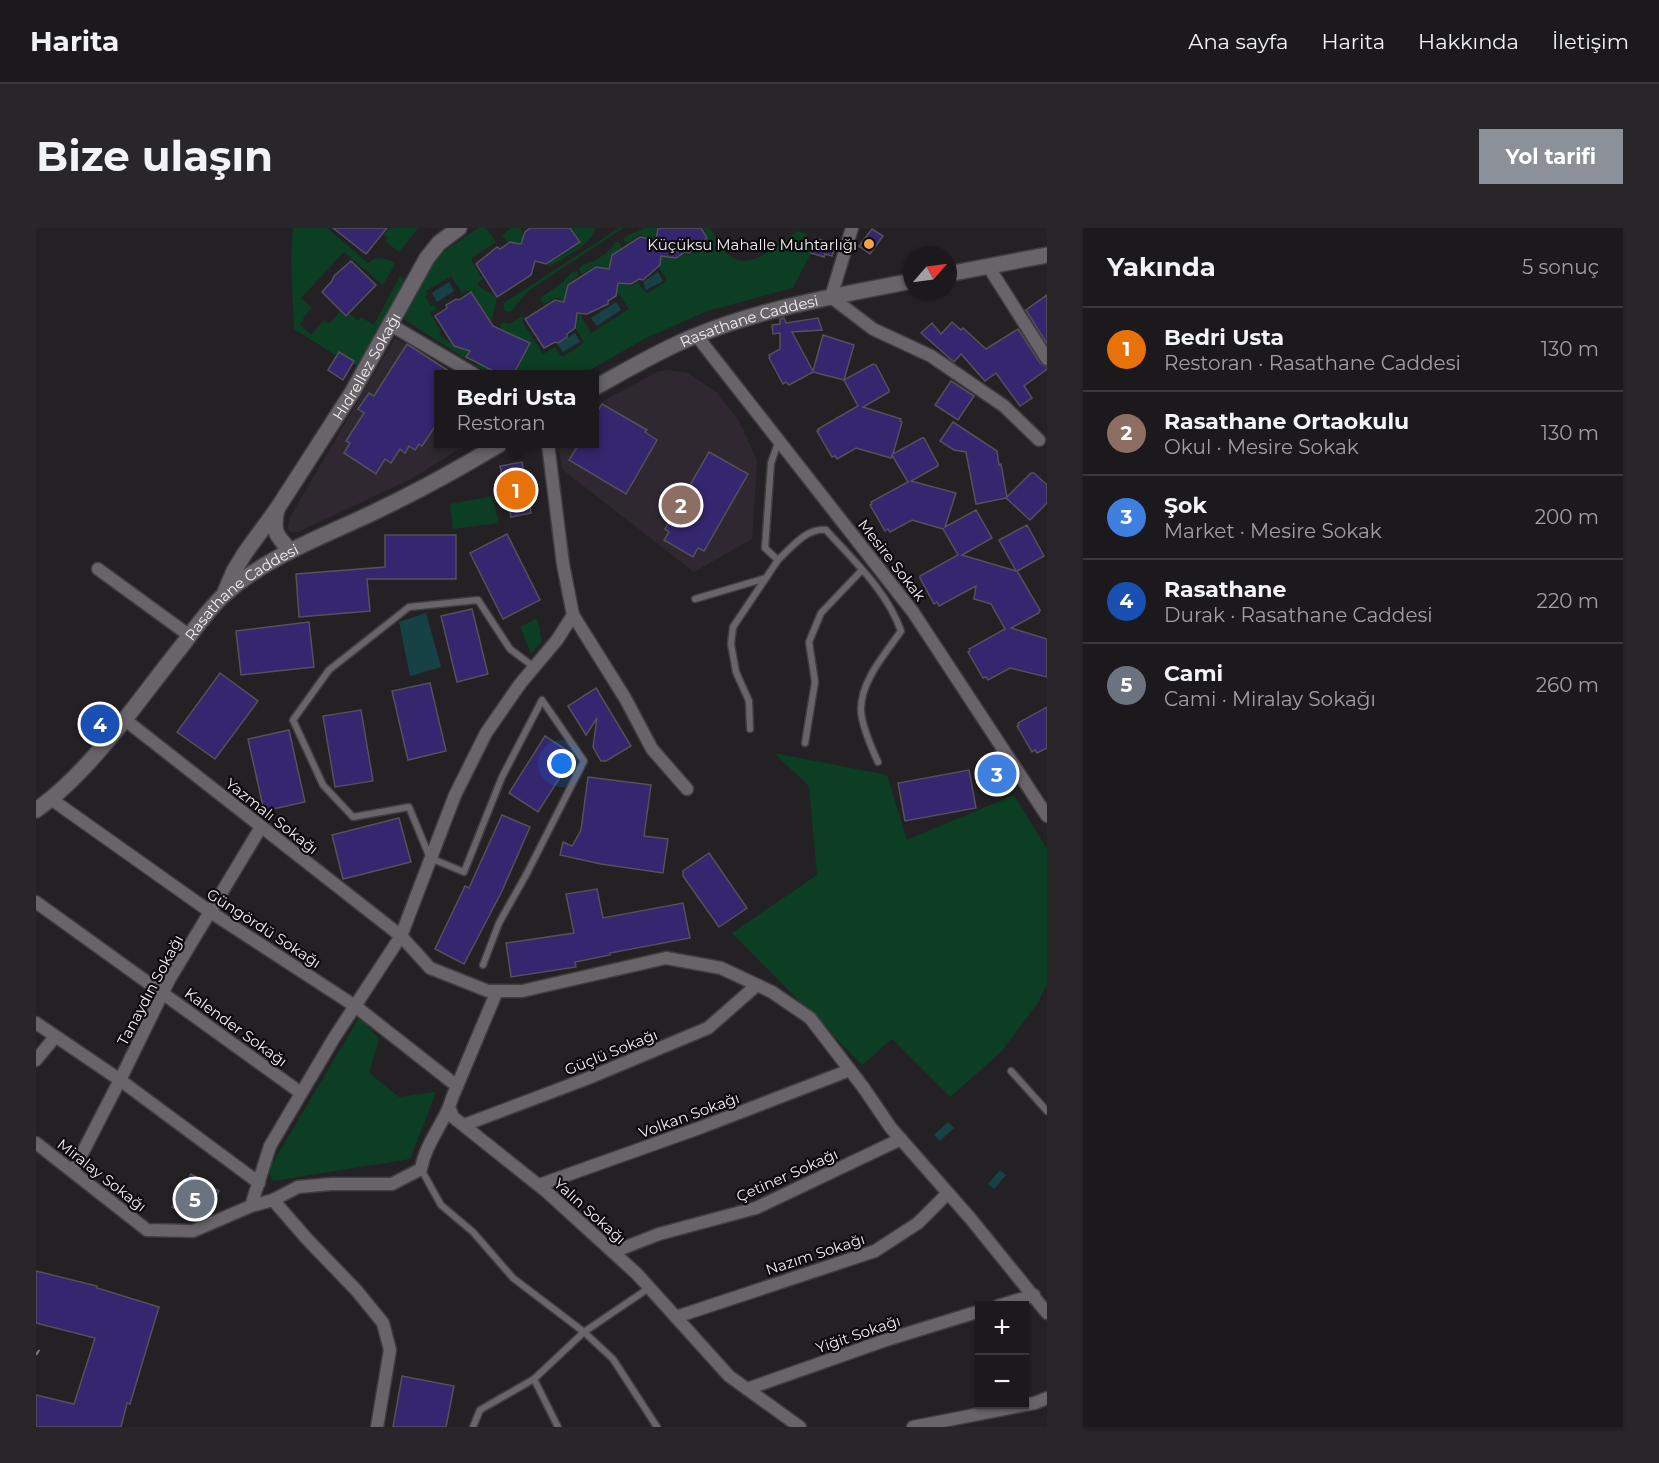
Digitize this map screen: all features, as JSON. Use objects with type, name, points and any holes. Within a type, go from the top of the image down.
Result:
[{"type":"street","name":"Hıdrellez Sokağı","points":[[224,595],[239,561],[277,509],[339,415],[433,249],[459,228]]},
{"type":"street","points":[[852,228],[831,297],[873,329],[940,362],[1004,406],[1039,440]]},
{"type":"street","points":[[957,272],[1047,255]]},
{"type":"street","points":[[988,266],[1047,359]]},
{"type":"street","name":"Rasathane Caddesi","points":[[599,385],[696,335],[774,310],[903,283]]},
{"type":"street","points":[[391,325],[466,370]]},
{"type":"street","name":"Mesire Sokak","points":[[696,335],[913,612],[1043,803],[1047,816]]},
{"type":"street","name":"Rasathane Caddesi","points":[[36,810],[77,774],[224,595],[260,567],[412,494],[493,448]]},
{"type":"street","points":[[548,448],[563,564],[573,615],[625,698],[652,748],[687,789]]},
{"type":"street","points":[[277,509],[274,522],[275,532],[291,551]]},
{"type":"street","points":[[98,568],[190,636]]},
{"type":"street","points":[[252,1206],[270,1146],[355,1006],[401,936],[455,795],[486,732],[557,640],[573,615]]},
{"type":"street","name":"Yazmalı Sokağı","points":[[124,719],[401,936],[430,968],[488,991],[522,991],[666,958],[721,969],[772,992],[810,1018],[901,1139],[1047,1313]]},
{"type":"street","name":"Güngördü Sokağı","points":[[51,799],[209,911],[355,1006],[457,1086]]},
{"type":"street","name":"Tanaydın Sokağı","points":[[73,1171],[162,993],[261,827]]},
{"type":"street","name":"Kalender Sokağı","points":[[36,902],[301,1093]]},
{"type":"street","name":"Güçlü Sokağı","points":[[464,1125],[586,1079],[708,1028],[757,986]]},
{"type":"street","points":[[421,1169],[424,1152],[450,1107],[497,991]]},
{"type":"street","points":[[36,1023],[120,1080],[259,1183]]},
{"type":"street","points":[[36,1060],[55,1036]]},
{"type":"street","name":"Volkan Sokağı","points":[[538,1185],[850,1070]]},
{"type":"street","name":"Yalın Sokağı","points":[[450,1107],[453,1117],[538,1185],[650,1287],[729,1376],[800,1427]]},
{"type":"street","name":"Çetiner Sokağı","points":[[613,1252],[659,1234],[756,1208],[901,1139]]},
{"type":"street","name":"Miralay Sokağı","points":[[36,1143],[147,1230],[193,1231],[252,1206],[273,1200],[297,1187],[331,1184],[392,1184],[421,1169]]},
{"type":"street","name":"Nazım Sokağı","points":[[676,1317],[875,1251],[918,1223],[948,1193]]},
{"type":"street","points":[[273,1200],[357,1291],[383,1323],[390,1350],[377,1427]]},
{"type":"street","points":[[1012,1301],[1034,1295]]},
{"type":"street","name":"Yiğit Sokağı","points":[[747,1389],[886,1340],[975,1313]]},
{"type":"street","points":[[913,1427],[1047,1398]]},
{"type":"lane","points":[[778,560],[765,548],[771,463],[779,440]]},
{"type":"lane","points":[[750,729],[749,701],[736,672],[731,644],[733,627],[778,560],[802,537],[817,529],[826,530],[894,610],[901,631],[868,678],[861,709],[878,762]]},
{"type":"lane","points":[[805,743],[815,682],[809,642],[821,613],[862,570]]},
{"type":"lane","points":[[695,599],[766,578]]},
{"type":"lane","points":[[483,965],[499,923],[584,761],[542,700],[502,777],[464,872],[430,858],[409,807],[353,817],[323,785],[292,720],[329,670],[409,607],[478,600],[510,649],[535,667]]},
{"type":"lane","points":[[1011,1071],[1047,1111]]},
{"type":"lane","points":[[421,1169],[441,1205],[472,1232],[513,1278],[584,1332],[613,1359],[657,1427]]},
{"type":"lane","points":[[473,1427],[480,1410],[534,1379],[584,1332],[650,1287]]},
{"type":"lane","points":[[534,1379],[558,1427]]},
{"type":"path","points":[[36,1355],[40,1349]]},
{"type":"shaded area","points":[[395,338],[446,370],[434,370],[434,448],[461,448],[413,478],[298,532],[287,530],[290,517]]},
{"type":"shaded area","points":[[659,371],[688,373],[716,392],[739,421],[757,460],[752,539],[694,572],[563,470],[558,448],[599,448],[599,403]]},
{"type":"green space","points":[[293,228],[327,228],[368,263],[381,258],[395,264],[383,285],[344,252],[301,298],[312,308],[300,324],[311,335],[324,320],[329,324],[340,312],[346,318],[350,314],[358,321],[361,317],[374,325],[400,276],[405,279],[358,367],[353,363],[354,361],[339,352],[337,356],[294,329],[291,259]]},
{"type":"green space","points":[[389,228],[418,228],[399,252],[385,241],[388,238],[384,235]]},
{"type":"green space","points":[[478,228],[486,228],[496,242],[472,258],[472,262],[483,279],[477,283],[497,299],[491,321],[473,293],[466,290],[462,293],[451,276],[426,291],[428,294],[425,296],[431,306],[434,305],[437,309],[430,313],[441,331],[439,335],[459,349],[477,339],[465,358],[476,365],[488,347],[491,349],[482,366],[490,370],[483,370],[405,320],[405,316],[436,260],[446,250]]},
{"type":"green space","points":[[511,228],[520,228],[530,247],[521,253],[514,242],[507,242],[502,235]]},
{"type":"green space","points":[[572,228],[595,228],[593,234],[583,245],[549,267],[547,264],[579,245],[580,240]]},
{"type":"green space","points":[[619,228],[623,228],[528,291],[510,312],[504,310],[504,303]]},
{"type":"green space","points":[[644,228],[657,228],[656,232],[673,259],[677,259],[685,254],[689,255],[708,240],[704,228],[710,228],[730,256],[747,261],[765,254],[797,231],[807,234],[806,238],[814,241],[811,253],[793,288],[707,311],[646,338],[590,370],[517,370],[530,345],[500,328],[503,322],[510,324],[522,316],[524,320],[522,322],[543,354],[555,347],[562,357],[584,343],[576,329],[577,325],[561,299],[555,298],[544,305],[540,298],[562,283],[572,272],[576,271],[579,275],[567,284],[566,289],[591,333],[629,309],[601,267],[595,266],[582,274],[579,269],[582,265],[605,254],[616,242],[619,242],[622,247],[611,255],[610,261],[627,285],[632,286],[638,282],[648,293],[665,282],[666,279],[659,267],[661,262],[645,237],[639,235],[626,244],[623,239]]},
{"type":"green space","points":[[492,496],[499,523],[453,529],[450,504]]},
{"type":"green space","points":[[537,618],[542,641],[531,653],[520,627]]},
{"type":"green space","points":[[774,753],[887,775],[907,840],[1014,795],[1047,849],[1047,984],[1037,1004],[1001,1052],[950,1097],[892,1039],[862,1065],[732,933],[817,875],[809,786]]},
{"type":"green space","points":[[360,1016],[379,1039],[369,1073],[399,1097],[436,1092],[410,1159],[273,1181],[268,1171]]},
{"type":"water","points":[[658,272],[663,281],[646,290],[643,282]]},
{"type":"water","points":[[449,282],[454,291],[437,302],[432,293]]},
{"type":"water","points":[[616,302],[621,310],[597,326],[591,318]]},
{"type":"water","points":[[575,333],[580,342],[563,352],[557,344]]},
{"type":"water","points":[[426,613],[441,667],[410,676],[399,622]]},
{"type":"water","points":[[948,1122],[954,1128],[940,1141],[934,1135]]},
{"type":"water","points":[[1000,1170],[1006,1175],[994,1189],[988,1184]]},
{"type":"building","points":[[333,228],[387,228],[366,254]]},
{"type":"building","points":[[530,228],[570,228],[580,242],[546,264],[535,261],[531,275],[497,297],[476,264],[497,247],[500,249],[510,242],[521,244],[525,232]]},
{"type":"building","points":[[658,228],[701,228],[707,238],[689,253],[685,252],[676,258],[661,256],[660,265],[643,280],[639,279],[631,284],[618,283],[616,296],[608,301],[608,304],[587,314],[577,313],[575,328],[567,334],[567,337],[544,348],[525,319],[555,300],[564,302],[568,285],[596,267],[609,269],[612,255],[640,237],[656,240]]},
{"type":"building","points":[[872,229],[883,236],[870,254],[859,246]]},
{"type":"building","points":[[815,238],[836,245],[832,256],[825,254],[824,257],[811,253]]},
{"type":"building","points":[[351,261],[376,285],[346,316],[322,292],[334,276]]},
{"type":"building","points":[[471,292],[493,326],[530,343],[516,370],[491,370],[466,357],[470,351],[454,346],[435,316],[447,308],[446,305],[456,299],[459,300]]},
{"type":"building","points":[[1047,295],[1047,344],[1026,310]]},
{"type":"building","points":[[784,318],[786,323],[818,318],[822,330],[792,332],[813,371],[823,335],[854,345],[844,380],[813,372],[789,385],[786,382],[783,384],[769,355],[780,349],[780,333],[773,334],[772,325],[780,324],[780,319]]},
{"type":"building","points":[[952,322],[961,330],[963,328],[986,349],[1018,329],[1040,363],[1047,367],[1024,386],[1032,398],[1020,406],[996,373],[985,381],[961,354],[954,362],[921,333],[932,323],[941,334]]},
{"type":"building","points":[[407,344],[447,370],[434,370],[434,428],[422,446],[419,444],[415,450],[409,446],[405,453],[400,449],[391,463],[385,459],[376,474],[344,453],[350,443],[346,441],[364,413],[358,409],[369,393],[374,396]]},
{"type":"building","points":[[339,352],[354,361],[343,380],[328,370]]},
{"type":"building","points":[[873,364],[876,365],[889,392],[863,407],[901,419],[893,454],[924,438],[938,466],[911,481],[956,493],[945,527],[976,510],[992,538],[962,555],[1016,571],[999,540],[1027,525],[1044,556],[1017,571],[1040,610],[1039,613],[1011,628],[1047,639],[1047,677],[1010,668],[988,680],[986,677],[983,678],[968,652],[969,649],[1005,629],[991,604],[974,599],[976,586],[939,606],[937,602],[934,604],[920,578],[958,555],[943,529],[912,520],[890,532],[888,529],[885,531],[870,505],[871,502],[908,482],[892,455],[891,458],[856,448],[837,459],[835,456],[832,457],[817,431],[858,406],[844,380]]},
{"type":"building","points":[[951,381],[974,396],[958,420],[935,405]]},
{"type":"building","points":[[602,404],[647,430],[645,432],[657,440],[626,494],[569,460],[576,448],[599,448],[599,409]]},
{"type":"building","points":[[953,422],[997,451],[1007,497],[1031,473],[1047,485],[1047,503],[1030,520],[1006,498],[976,504],[966,452],[954,450],[940,441]]},
{"type":"building","points":[[709,452],[748,474],[704,551],[698,548],[693,557],[664,540],[669,532],[665,529]]},
{"type":"building","points":[[522,462],[531,513],[511,517],[500,466]]},
{"type":"building","points":[[507,534],[540,600],[503,619],[470,553]]},
{"type":"building","points":[[385,535],[456,535],[456,579],[367,579],[370,611],[299,617],[296,574],[385,567]]},
{"type":"building","points":[[472,609],[488,674],[457,682],[441,616]]},
{"type":"building","points":[[309,622],[314,667],[241,675],[236,631]]},
{"type":"building","points":[[220,673],[258,701],[215,759],[177,732]]},
{"type":"building","points":[[430,683],[446,751],[408,760],[392,691]]},
{"type":"building","points":[[596,688],[631,746],[606,761],[601,761],[593,747],[597,718],[586,735],[568,706]]},
{"type":"building","points":[[1047,707],[1047,748],[1037,753],[1035,750],[1032,752],[1017,726],[1018,723]]},
{"type":"building","points":[[361,710],[373,781],[335,787],[323,716]]},
{"type":"building","points":[[289,730],[305,802],[264,811],[248,739]]},
{"type":"building","points":[[545,736],[574,755],[538,812],[509,793]]},
{"type":"building","points":[[969,770],[976,808],[905,821],[898,783]]},
{"type":"building","points":[[588,777],[651,785],[644,836],[668,839],[663,873],[601,864],[560,855],[563,842],[572,846],[581,830]]},
{"type":"building","points":[[502,815],[530,827],[502,891],[464,964],[435,949],[465,886],[469,888]]},
{"type":"building","points":[[399,818],[411,862],[343,879],[332,835]]},
{"type":"building","points":[[709,853],[747,908],[719,927],[683,876],[683,871]]},
{"type":"building","points":[[597,889],[603,918],[683,903],[690,938],[610,953],[610,955],[575,962],[576,967],[511,977],[506,943],[574,933],[566,894]]},
{"type":"building","points":[[191,1174],[219,1191],[203,1218],[195,1221],[172,1207]]},
{"type":"building","points":[[36,1271],[97,1286],[97,1288],[159,1307],[121,1427],[36,1427],[36,1395],[74,1404],[95,1338],[36,1323]]},
{"type":"building","points":[[402,1376],[454,1386],[446,1427],[393,1427]]},
{"type":"place","name":"Küçüksu Mahalle Muhtarlığı","points":[[869,244]]},
{"type":"place","name":"Bedri Usta","points":[[516,490]]},
{"type":"place","name":"Rasathane Ortaokulu","points":[[681,505]]},
{"type":"place","name":"Rasathane","points":[[100,724]]},
{"type":"place","name":"Şok","points":[[997,774]]},
{"type":"place","name":"Cami","points":[[195,1199]]}]
